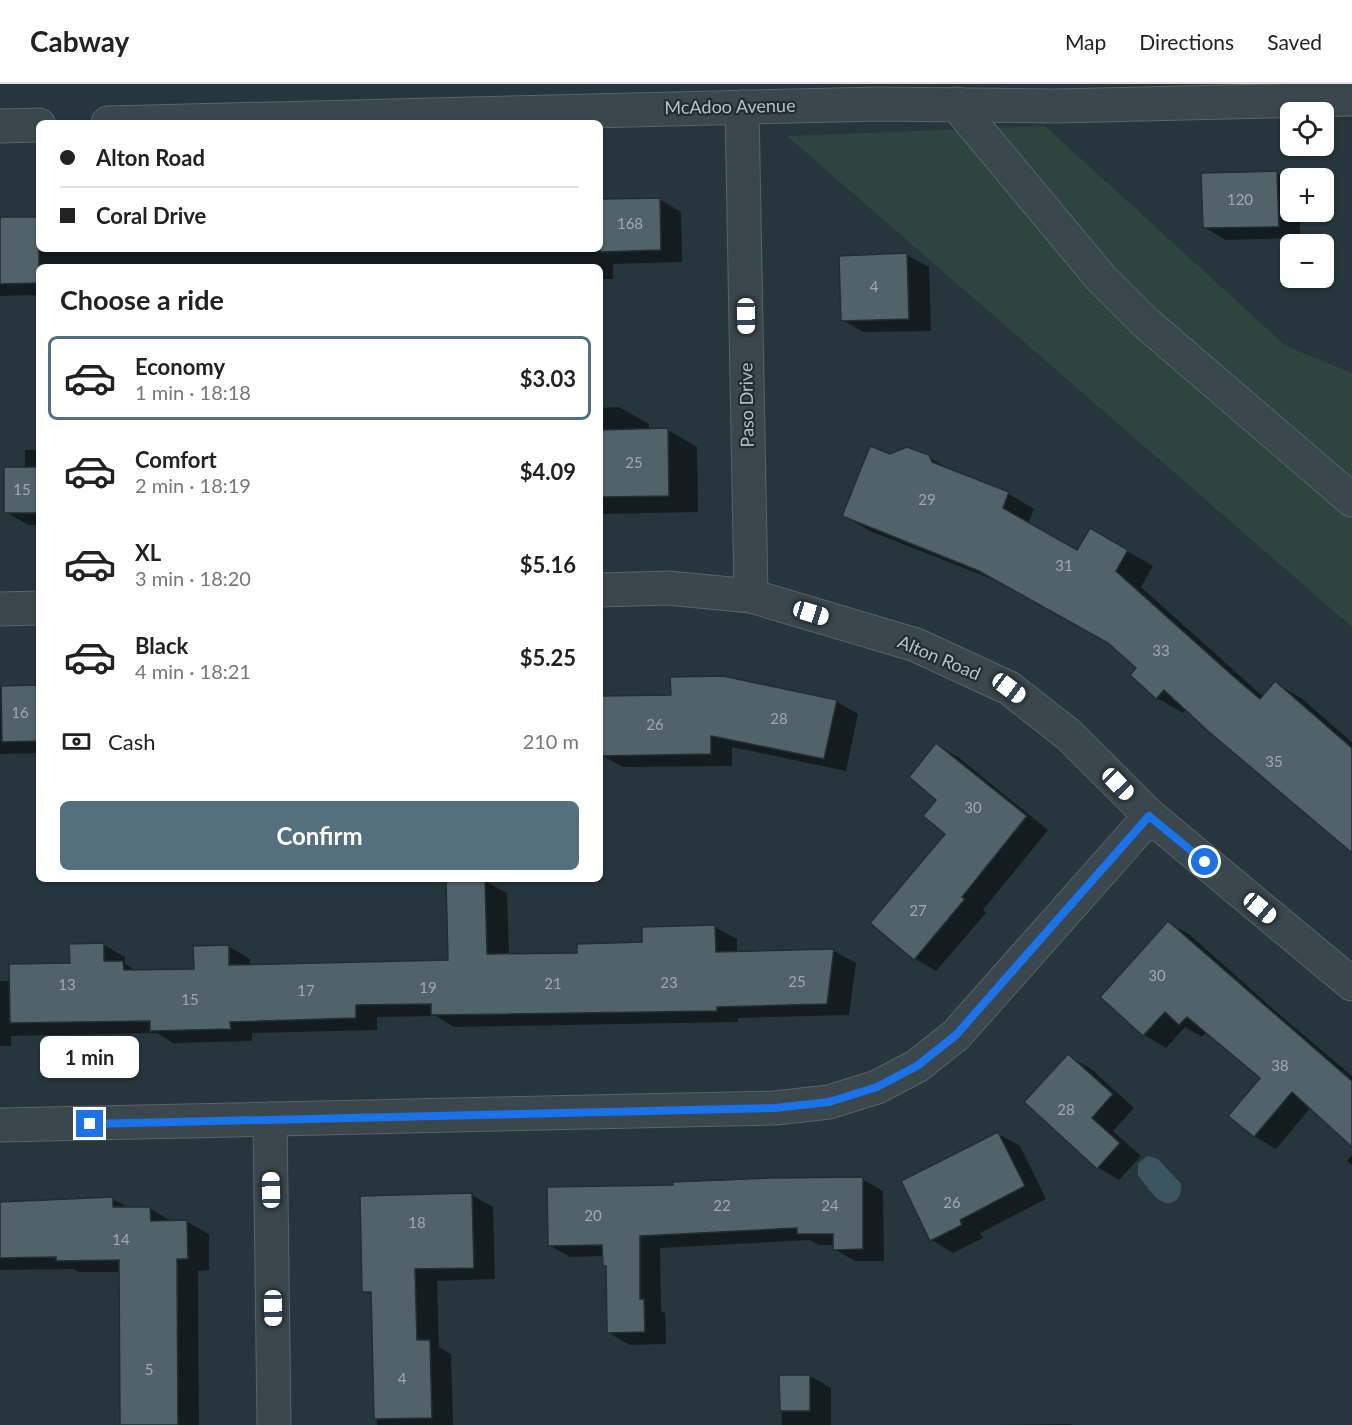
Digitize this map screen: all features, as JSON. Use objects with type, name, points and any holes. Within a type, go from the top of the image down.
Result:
[{"type":"street","name":"McAdoo Avenue","points":[[227,120],[742,107],[865,94],[956,104],[1056,95],[1352,99]]},
{"type":"street","points":[[956,104],[1100,277],[1138,316],[1352,500]]},
{"type":"street","name":"Paso Drive","points":[[742,107],[751,596]]},
{"type":"street","points":[[0,126],[36,125]]},
{"type":"street","name":"Alton Road","points":[[603,590],[668,588],[751,596],[916,645],[1009,688],[1069,735],[1149,816],[1352,984]]},
{"type":"street","points":[[0,609],[36,608]]},
{"type":"street","points":[[0,1125],[775,1108],[829,1102],[877,1087],[917,1066],[956,1035],[1149,816]]},
{"type":"street","points":[[270,1119],[274,1425]]},
{"type":"green space","points":[[1045,126],[1286,346],[1352,373],[1352,627],[787,136]]},
{"type":"water","points":[[1148,1156],[1158,1159],[1181,1184],[1180,1195],[1175,1201],[1169,1203],[1159,1199],[1138,1175],[1138,1163]]},
{"type":"building","points":[[1277,171],[1279,227],[1203,228],[1201,173]]},
{"type":"building","points":[[660,198],[661,250],[603,252],[603,199]]},
{"type":"building","points":[[0,217],[36,217],[36,252],[39,252],[39,264],[36,264],[36,283],[0,284]]},
{"type":"building","points":[[907,253],[909,319],[841,321],[839,256]]},
{"type":"building","points":[[668,428],[669,496],[603,497],[603,430]]},
{"type":"building","points":[[870,446],[890,454],[907,447],[929,455],[932,462],[1009,492],[1003,508],[1077,550],[1090,528],[1128,550],[1116,571],[1233,676],[1260,699],[1275,681],[1352,748],[1352,853],[1209,732],[1164,690],[1156,699],[1130,675],[1136,668],[1108,643],[979,571],[842,516]]},
{"type":"building","points":[[4,467],[36,467],[36,513],[4,513]]},
{"type":"building","points":[[723,676],[837,700],[824,759],[711,736],[711,754],[603,756],[603,696],[671,695],[670,677]]},
{"type":"building","points":[[36,685],[36,741],[2,742],[1,686]]},
{"type":"building","points":[[936,743],[1027,816],[962,897],[965,899],[914,960],[870,923],[945,834],[923,816],[936,800],[909,777]]},
{"type":"building","points":[[446,882],[485,882],[487,954],[577,953],[577,944],[642,942],[642,927],[715,925],[716,952],[834,949],[827,1004],[717,1007],[717,1011],[431,1015],[431,1004],[356,1005],[356,1018],[230,1022],[231,1029],[150,1031],[150,1021],[10,1023],[9,964],[70,963],[69,944],[104,943],[104,961],[123,961],[124,970],[194,969],[193,946],[229,945],[229,965],[448,960]]},
{"type":"building","points":[[1168,921],[1352,1081],[1352,1147],[1292,1092],[1254,1137],[1228,1116],[1260,1078],[1187,1017],[1179,1025],[1165,1012],[1143,1036],[1100,997]]},
{"type":"building","points":[[1068,1054],[1113,1094],[1092,1118],[1120,1143],[1097,1169],[1024,1102]]},
{"type":"building","points":[[998,1132],[1025,1186],[960,1220],[962,1225],[930,1241],[901,1181]]},
{"type":"building","points":[[863,1177],[863,1249],[833,1250],[833,1234],[797,1234],[797,1228],[640,1236],[640,1299],[644,1299],[645,1332],[607,1333],[606,1266],[603,1266],[602,1245],[548,1246],[547,1187],[673,1185],[673,1182]]},
{"type":"building","points":[[472,1193],[474,1268],[415,1269],[417,1340],[430,1340],[432,1418],[374,1419],[371,1292],[362,1292],[360,1196]]},
{"type":"building","points":[[113,1197],[113,1207],[150,1207],[151,1221],[187,1220],[188,1259],[177,1259],[178,1425],[120,1425],[119,1260],[56,1261],[56,1257],[0,1258],[0,1202]]},
{"type":"building","points":[[779,1375],[810,1375],[810,1411],[780,1411]]},
{"type":"route","points":[[90,1124],[775,1108],[829,1102],[877,1087],[917,1066],[956,1035],[1149,816],[1205,862]]}]
